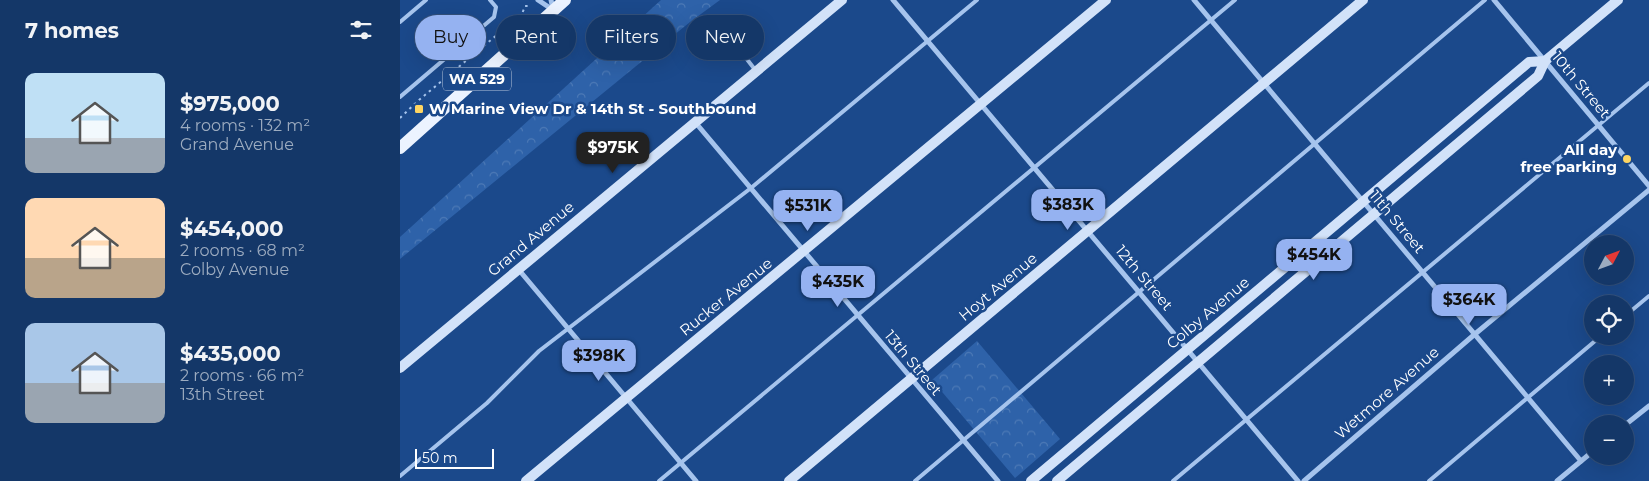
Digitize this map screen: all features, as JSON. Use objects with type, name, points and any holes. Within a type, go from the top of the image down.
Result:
[{"type":"main road","name":"WA 529","points":[[400,148],[552,5],[565,0]]},
{"type":"street","points":[[538,0],[552,5]]},
{"type":"street","name":"Grand Avenue","points":[[400,368],[842,0]]},
{"type":"street","name":"12th Street","points":[[893,0],[1298,481]]},
{"type":"street","name":"Rucker Avenue","points":[[526,481],[1106,0]]},
{"type":"street","name":"11th Street","points":[[1194,0],[1581,461]]},
{"type":"street","name":"Hoyt Avenue","points":[[789,481],[1362,0]]},
{"type":"street","name":"10th Street","points":[[1494,0],[1649,186]]},
{"type":"street","name":"Colby Avenue","points":[[1056,481],[1538,76],[1545,61],[1618,0]]},
{"type":"street","name":"Colby Avenue","points":[[1031,481],[1530,62],[1545,61]]},
{"type":"street","name":"13th Street","points":[[694,122],[998,481]]},
{"type":"street","name":"Wetmore Avenue","points":[[1304,481],[1475,334],[1649,190]]},
{"type":"street","points":[[518,269],[696,481]]},
{"type":"street","points":[[1634,418],[1649,406]]},
{"type":"street","points":[[1558,481],[1584,459]]},
{"type":"lane","points":[[400,22],[426,0]]},
{"type":"lane","points":[[400,97],[494,16],[496,7],[490,0]]},
{"type":"lane","points":[[400,476],[487,403],[539,351],[751,188],[977,0]]},
{"type":"lane","points":[[659,481],[1235,0]]},
{"type":"lane","points":[[915,481],[1485,0]]},
{"type":"lane","points":[[748,60],[756,71]]},
{"type":"lane","points":[[1173,481],[1649,83]]},
{"type":"lane","points":[[1634,308],[1649,296]]},
{"type":"lane","points":[[1429,481],[1590,345]]},
{"type":"path","points":[[400,118],[522,14],[525,6],[528,6]]},
{"type":"green space","points":[[661,0],[720,0],[700,15],[686,15],[686,25],[676,33],[676,15],[644,15]]},
{"type":"green space","points":[[595,60],[644,60],[400,259],[400,237]]},
{"type":"green space","points":[[977,341],[1060,439],[1015,478],[932,380]]},
{"type":"place","name":"W Marine View Dr & 14th St - Southbound","points":[[419,109]]},
{"type":"place","name":"All day free parking","points":[[1627,159]]}]
